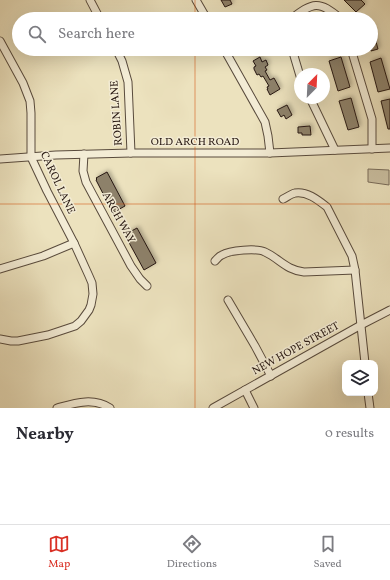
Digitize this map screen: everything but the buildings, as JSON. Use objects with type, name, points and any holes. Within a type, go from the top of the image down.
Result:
[{"type":"street","points":[[90,0],[96,12]]},
{"type":"street","points":[[196,0],[203,12]]},
{"type":"street","points":[[300,12],[311,5],[323,5],[334,12]]},
{"type":"street","name":"CAROL LANE","points":[[0,41],[23,83],[30,101],[31,157],[74,242],[92,283],[93,294],[91,305],[85,316],[75,326],[48,335],[18,341],[0,339]]},
{"type":"street","name":"ROBIN LANE","points":[[120,56],[128,82],[131,153]]},
{"type":"street","points":[[228,56],[265,122],[270,153]]},
{"type":"street","points":[[294,56],[298,68]]},
{"type":"street","points":[[353,56],[372,119],[372,149]]},
{"type":"street","points":[[313,104],[335,150]]},
{"type":"street","name":"OLD ARCH ROAD","points":[[0,159],[84,154],[270,153],[390,148]]},
{"type":"street","name":"ARCH WAY","points":[[84,154],[83,171],[86,182],[131,266],[147,286]]},
{"type":"street","points":[[283,198],[294,193],[307,194],[327,207],[352,256],[355,270],[365,360]]},
{"type":"street","points":[[0,269],[43,256],[74,242]]},
{"type":"street","points":[[215,262],[222,254],[235,251],[253,250],[264,252],[296,271],[355,270]]},
{"type":"street","points":[[228,300],[271,376]]},
{"type":"street","name":"NEW HOPE STREET","points":[[213,408],[360,325],[390,310]]},
{"type":"street","points":[[245,390],[254,408]]},
{"type":"street","points":[[368,396],[370,408]]},
{"type":"street","points":[[57,408],[84,401],[91,401],[100,403],[110,408]]},
{"type":"shaded area","points":[[368,169],[389,170],[389,185],[368,182]]}]
